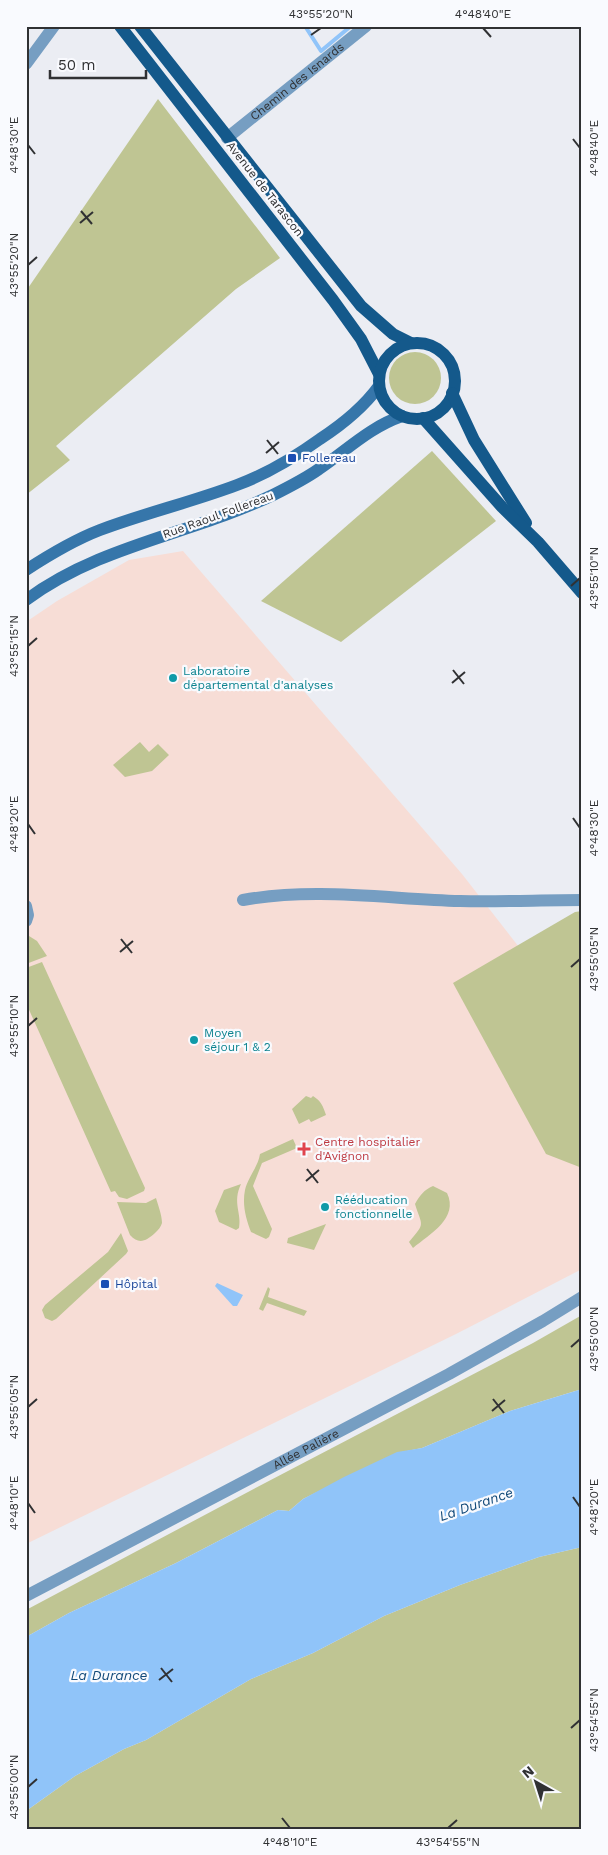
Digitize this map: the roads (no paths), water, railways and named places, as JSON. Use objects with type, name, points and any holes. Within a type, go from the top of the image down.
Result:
[{"type":"main road","name":"Avenue de Tarascon","points":[[120,26],[334,300],[361,340],[379,380]]},
{"type":"main road","name":"Avenue de Tarascon","points":[[140,26],[361,306],[393,334],[411,343]]},
{"type":"main road","points":[[411,343],[433,346],[446,357],[453,371],[455,382],[446,405],[436,414],[423,418],[402,416],[387,404],[382,395],[379,380],[383,363],[390,354],[400,347],[411,343]]},
{"type":"main road","points":[[452,393],[474,440],[538,542]]},
{"type":"main road","points":[[423,418],[502,507],[538,542],[581,591]]},
{"type":"street","name":"Chemin des Isnards","points":[[227,138],[366,26]]},
{"type":"street","points":[[26,64],[54,27]]},
{"type":"street","name":"Rue Raoul Follereau","points":[[26,570],[67,546],[99,531],[239,484],[292,458],[340,426],[372,396],[379,380]]},
{"type":"street","name":"Rue Raoul Follereau","points":[[26,600],[60,577],[83,565],[272,496],[320,468],[373,429],[402,416]]},
{"type":"street","points":[[243,900],[265,896],[315,893],[461,901],[582,900]]},
{"type":"street","points":[[26,906],[28,915],[26,921]]},
{"type":"street","name":"Allée Palière","points":[[26,1596],[449,1374],[582,1297]]},
{"type":"water","points":[[217,1283],[243,1295],[237,1306],[233,1306],[215,1286]]},
{"type":"water","name":"La Durance","points":[[582,1389],[582,1547],[539,1557],[460,1585],[384,1616],[313,1653],[251,1679],[146,1740],[124,1749],[75,1776],[26,1811],[26,1637],[69,1613],[176,1563],[278,1510],[289,1511],[303,1499],[397,1452],[422,1448],[510,1411]]},
{"type":"waterway","points":[[305,26],[321,51],[351,26]]},
{"type":"place","name":"Follereau","points":[[292,458]]},
{"type":"place","name":"Laboratoire départemental d'analyses","points":[[173,678]]},
{"type":"place","name":"Moyen séjour 1 & 2","points":[[194,1040]]},
{"type":"place","name":"Centre hospitalier d'Avignon","points":[[304,1149]]},
{"type":"place","name":"Rééducation fonctionnelle","points":[[325,1207]]},
{"type":"place","name":"Hôpital","points":[[105,1284]]}]
